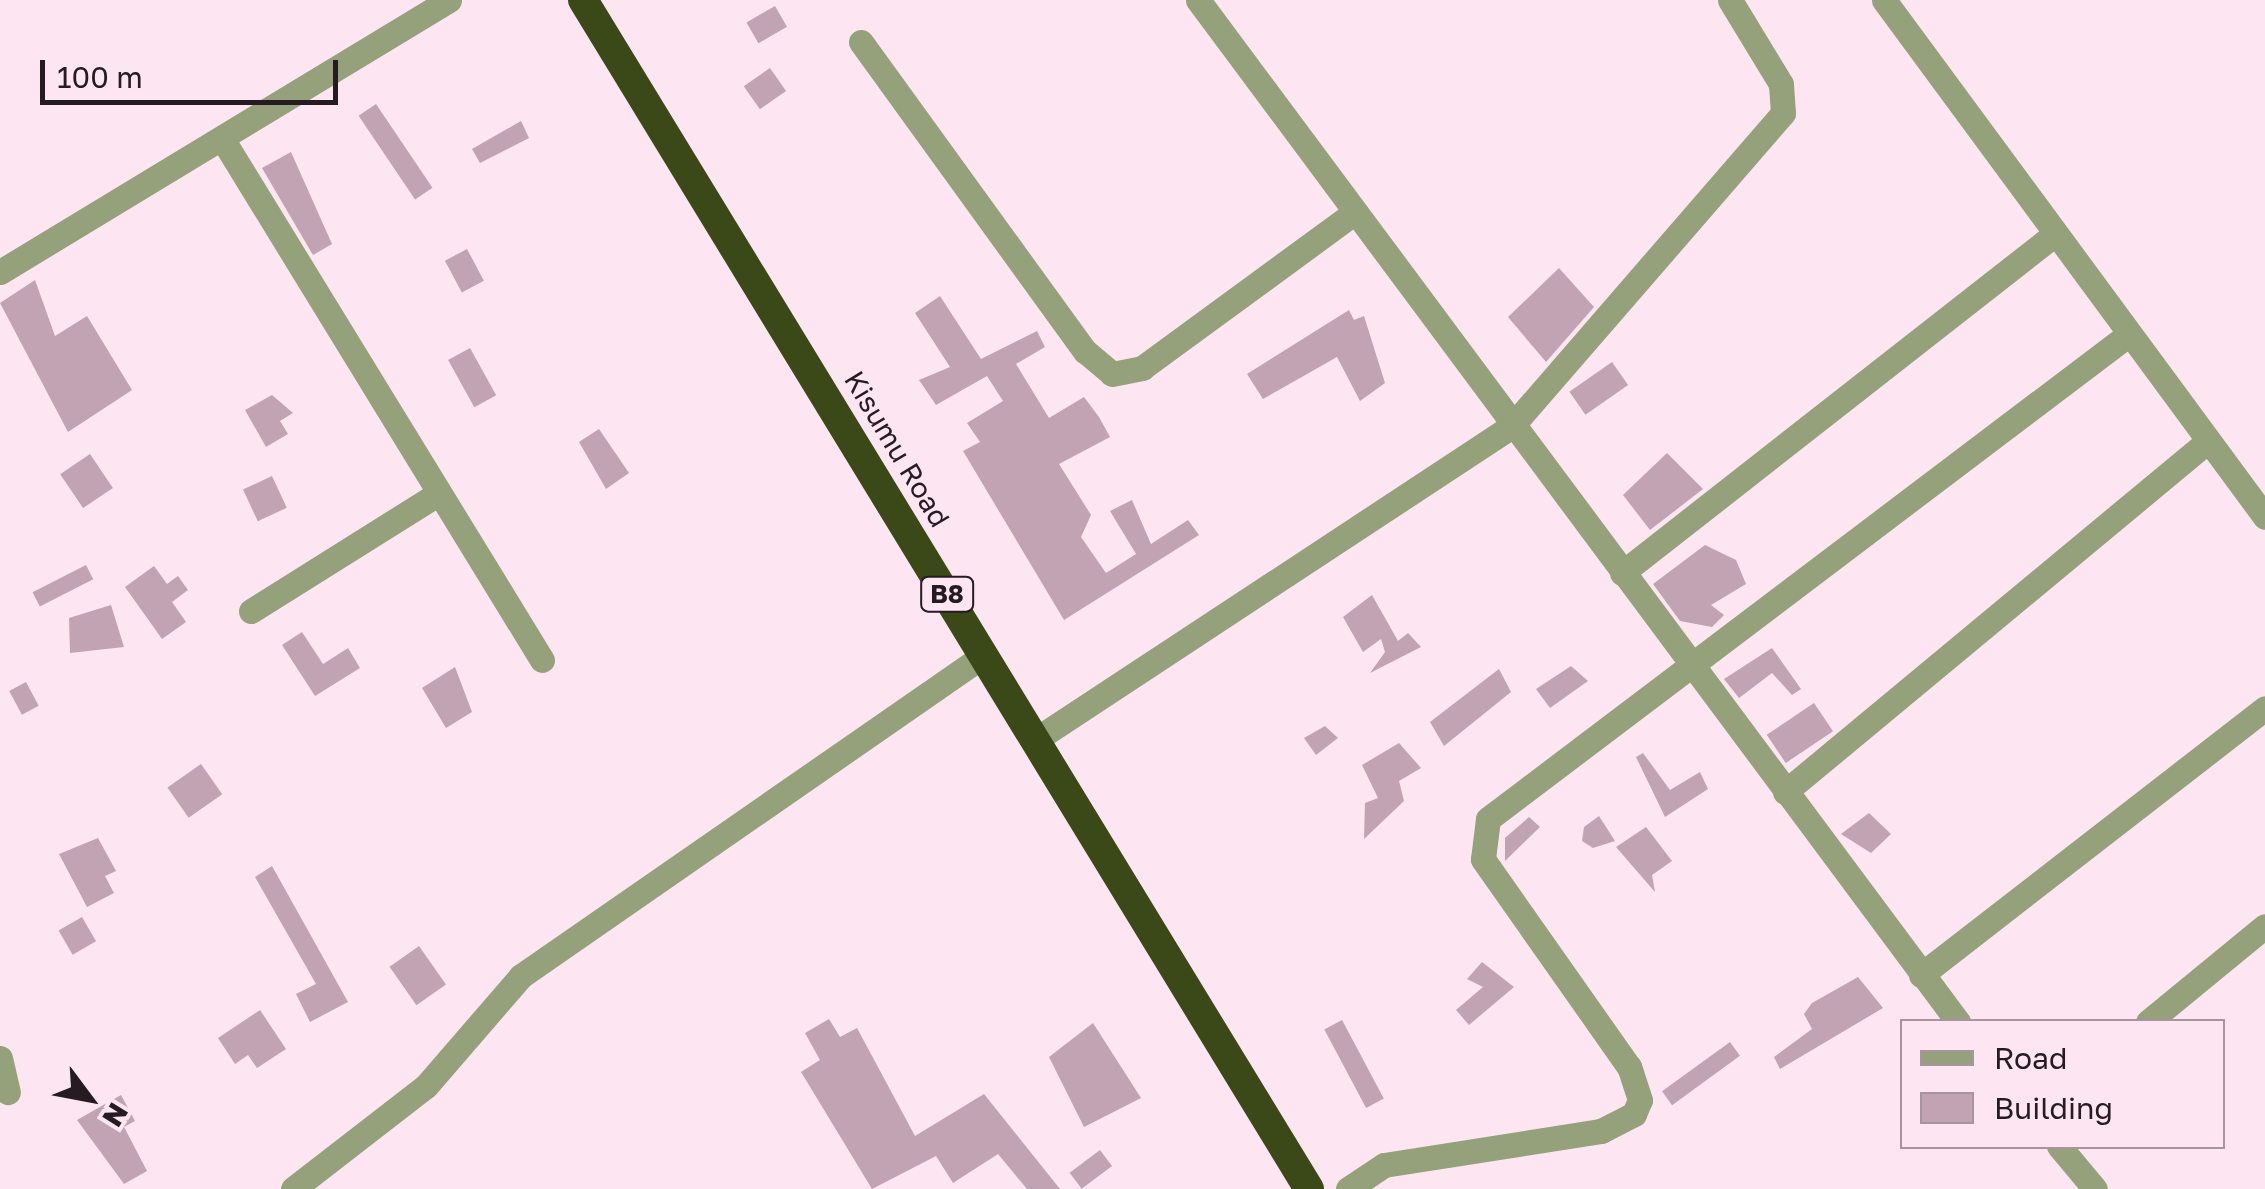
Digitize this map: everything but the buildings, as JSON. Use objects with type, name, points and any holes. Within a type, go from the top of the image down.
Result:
[{"type":"highway","name":"Kisumu Road","points":[[583,0],[1309,1189]]},
{"type":"street","points":[[0,272],[449,0]]},
{"type":"street","points":[[1198,0],[1351,216],[1956,1019]]},
{"type":"street","points":[[1035,740],[1512,426],[1783,113],[1781,84],[1730,0]]},
{"type":"street","points":[[1884,0],[2265,517]]},
{"type":"street","points":[[860,42],[1085,350],[1112,374],[1142,368],[1351,216]]},
{"type":"street","points":[[222,140],[542,660]]},
{"type":"street","points":[[1622,573],[2055,234]]},
{"type":"street","points":[[1348,1189],[1384,1165],[1601,1130],[1634,1114],[1640,1100],[1629,1067],[1483,860],[1478,837],[1511,799],[2129,334]]},
{"type":"street","points":[[1785,792],[2208,440]]},
{"type":"street","points":[[251,611],[439,493]]},
{"type":"street","points":[[293,1189],[426,1086],[521,976],[984,654]]},
{"type":"street","points":[[1921,975],[2265,708]]},
{"type":"street","points":[[2152,1019],[2265,926]]},
{"type":"street","points":[[0,1058],[8,1092]]},
{"type":"street","points":[[2061,1149],[2094,1189]]}]
